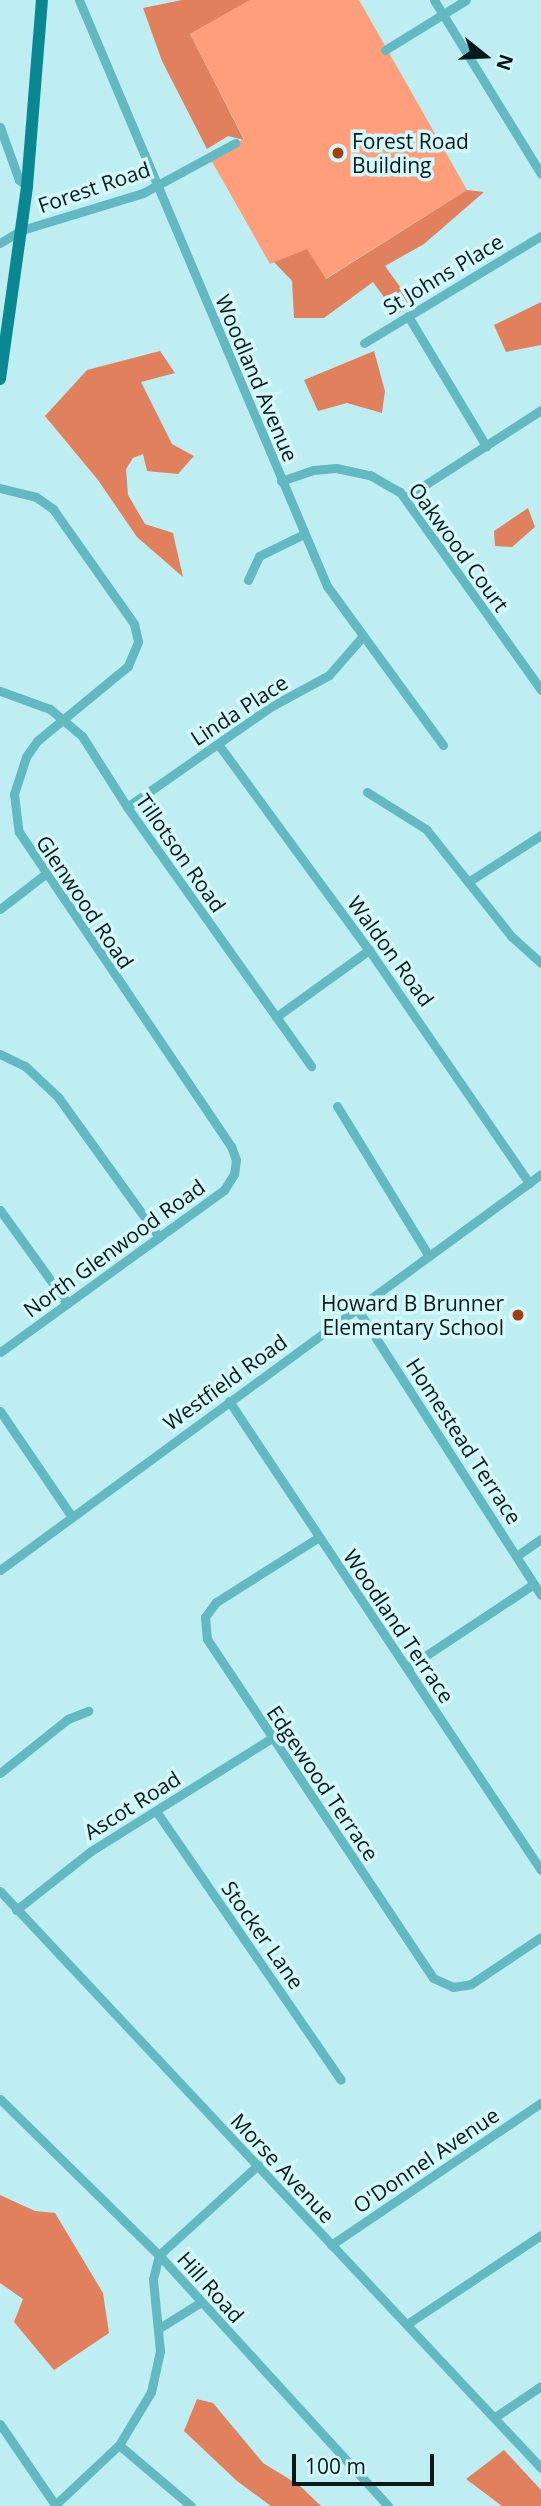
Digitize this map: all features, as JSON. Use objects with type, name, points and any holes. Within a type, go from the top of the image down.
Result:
[{"type":"main road","points":[[0,379],[27,186],[42,0]]},
{"type":"street","name":"Woodland Avenue","points":[[79,0],[327,586],[443,746]]},
{"type":"street","points":[[434,0],[541,174]]},
{"type":"street","points":[[385,50],[466,0]]},
{"type":"street","points":[[0,127],[19,180],[27,186]]},
{"type":"street","name":"Forest Road","points":[[0,243],[22,230],[159,185],[234,143]]},
{"type":"street","name":"St Johns Place","points":[[364,343],[541,236]]},
{"type":"street","points":[[408,316],[486,446]]},
{"type":"street","points":[[407,497],[541,410]]},
{"type":"street","name":"Oakwood Court","points":[[281,481],[313,470],[348,469],[381,480],[407,497],[541,690]]},
{"type":"street","name":"Glenwood Road","points":[[0,488],[36,497],[53,509],[137,633],[136,651],[128,666],[31,749],[14,794],[19,832],[44,875],[231,1146],[236,1164]]},
{"type":"street","points":[[248,580],[259,556],[304,534]]},
{"type":"street","name":"Linda Place","points":[[127,807],[272,706],[328,675],[363,636]]},
{"type":"street","name":"Tillotson Road","points":[[0,691],[40,703],[64,718],[82,736],[127,807],[311,1066]]},
{"type":"street","name":"Waldon Road","points":[[218,744],[369,950],[529,1183]]},
{"type":"street","points":[[367,792],[426,829],[511,936],[541,963]]},
{"type":"street","points":[[468,881],[541,835]]},
{"type":"street","points":[[0,909],[44,875]]},
{"type":"street","points":[[276,1017],[369,950]]},
{"type":"street","points":[[0,1054],[25,1066],[58,1097],[159,1237]]},
{"type":"street","points":[[337,1106],[375,1162],[396,1208],[429,1256]]},
{"type":"street","name":"North Glenwood Road","points":[[0,1352],[224,1190],[236,1164]]},
{"type":"street","name":"Westfield Road","points":[[0,1570],[541,1174]]},
{"type":"street","points":[[1,1213],[67,1303]]},
{"type":"street","name":"Homestead Terrace","points":[[356,1307],[541,1595]]},
{"type":"street","name":"Woodland Terrace","points":[[229,1401],[541,1870]]},
{"type":"street","points":[[0,1411],[72,1517]]},
{"type":"street","name":"Edgewood Terrace","points":[[319,1537],[216,1602],[205,1617],[207,1639],[433,1978],[453,1987],[471,1984],[541,1937]]},
{"type":"street","points":[[517,1555],[541,1539]]},
{"type":"street","points":[[407,1668],[534,1584]]},
{"type":"street","points":[[0,1773],[68,1719],[88,1711]]},
{"type":"street","name":"Ascot Road","points":[[16,1910],[91,1851],[272,1738]]},
{"type":"street","name":"Stocker Lane","points":[[156,1811],[341,2080]]},
{"type":"street","name":"Morse Avenue","points":[[1,1896],[258,2165],[541,2468]]},
{"type":"street","name":"Hill Road","points":[[0,2099],[159,2255],[388,2506]]},
{"type":"street","name":"O'Donnel Avenue","points":[[331,2245],[541,2103]]},
{"type":"street","points":[[0,2424],[56,2505],[119,2445],[152,2392],[158,2373],[161,2327],[153,2279],[159,2255],[258,2165]]},
{"type":"street","points":[[407,2325],[541,2235]]},
{"type":"street","points":[[161,2327],[201,2302]]},
{"type":"street","points":[[495,2417],[541,2386]]},
{"type":"street","points":[[119,2445],[191,2506]]},
{"type":"shaded area","points":[[182,0],[250,0],[190,34],[244,140],[228,136],[207,149],[162,61],[143,8]]},
{"type":"shaded area","points":[[250,0],[359,0],[467,190],[325,279],[307,249],[270,264],[210,158],[244,139],[190,34]]},
{"type":"shaded area","points":[[467,190],[484,192],[424,244],[385,266],[411,302],[397,315],[373,282],[324,318],[294,318],[292,281],[274,262],[307,249],[326,279]]},
{"type":"shaded area","points":[[541,302],[541,345],[506,352],[494,325]]},
{"type":"shaded area","points":[[160,351],[175,373],[141,382],[172,444],[194,456],[178,474],[147,471],[143,454],[133,458],[126,469],[128,495],[145,524],[173,533],[183,577],[137,537],[98,480],[45,416],[87,370]]},
{"type":"shaded area","points":[[374,351],[385,391],[382,413],[347,403],[318,411],[304,380]]},
{"type":"shaded area","points":[[528,508],[535,527],[512,547],[495,546],[494,531]]},
{"type":"shaded area","points":[[0,2195],[35,2211],[55,2213],[103,2293],[109,2333],[54,2370],[14,2322],[23,2299],[0,2283]]},
{"type":"shaded area","points":[[197,2399],[213,2403],[263,2463],[299,2485],[321,2506],[271,2506],[237,2481],[184,2431]]},
{"type":"shaded area","points":[[504,2450],[541,2490],[541,2506],[502,2506],[466,2479]]},
{"type":"place","name":"Forest Road Building","points":[[338,153]]},
{"type":"place","name":"Howard B Brunner Elementary School","points":[[518,1315]]}]
